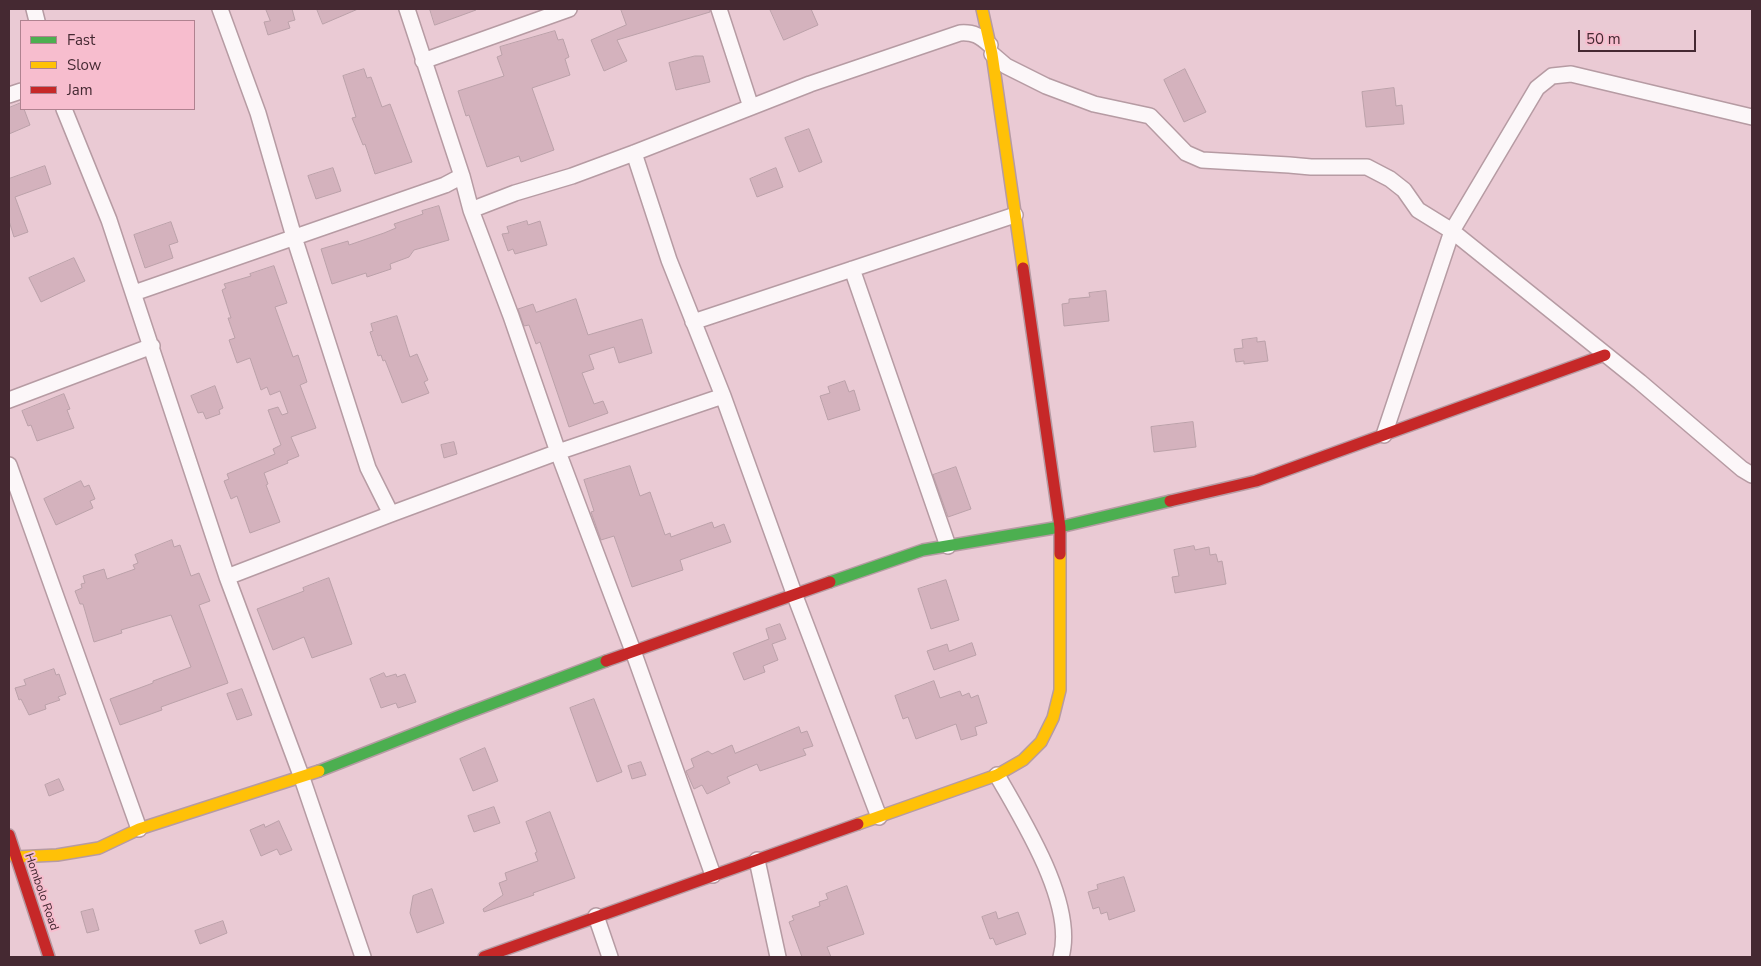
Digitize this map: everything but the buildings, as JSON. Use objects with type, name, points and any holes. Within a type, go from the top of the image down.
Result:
[{"type":"street","points":[[220,9],[258,113],[294,237],[368,468],[391,514]]},
{"type":"street","points":[[407,9],[462,176],[471,210],[713,875]]},
{"type":"street","points":[[424,61],[569,9]]},
{"type":"street","points":[[719,9],[751,107]]},
{"type":"street","points":[[484,957],[997,775],[1018,764],[1031,754],[1043,742],[1049,731],[1058,706],[1061,670],[1060,526],[991,50],[982,9]]},
{"type":"street","points":[[471,210],[515,193],[572,176],[870,62],[960,33],[980,35],[1006,66],[1046,86],[1094,104],[1150,116],[1186,153],[1202,160],[1288,164],[1311,167],[1367,167],[1390,179],[1404,190],[1418,210],[1452,231],[1606,355],[1742,469],[1752,475]]},
{"type":"street","points":[[1384,436],[1452,231],[1537,88],[1552,76],[1571,74],[1752,117]]},
{"type":"street","points":[[64,110],[109,220],[227,577],[302,778],[364,957]]},
{"type":"street","points":[[634,153],[669,260],[723,396],[795,596],[879,817]]},
{"type":"street","points":[[134,293],[445,185],[462,176]]},
{"type":"street","points":[[693,322],[1015,215]]},
{"type":"street","points":[[852,269],[948,546]]},
{"type":"street","points":[[9,400],[152,346]]},
{"type":"street","points":[[15,857],[58,855],[99,848],[139,829],[302,778],[462,715],[633,651],[923,550],[1060,526],[1256,481],[1606,355]]},
{"type":"street","points":[[227,577],[558,452],[723,396]]},
{"type":"street","points":[[9,465],[139,829]]},
{"type":"street","points":[[997,775],[1037,848],[1056,894],[1064,931],[1061,957]]},
{"type":"street","name":"Hombolo Road","points":[[9,835],[49,957]]},
{"type":"street","points":[[757,860],[778,957]]},
{"type":"street","points":[[596,916],[610,957]]},
{"type":"traffic: fast","points":[[830,582],[923,550],[1060,527],[1170,501]]},
{"type":"traffic: fast","points":[[319,771],[606,661]]},
{"type":"traffic: slow","points":[[982,9],[992,54],[1023,268]]},
{"type":"traffic: slow","points":[[858,824],[997,775],[1023,760],[1041,742],[1053,718],[1060,690],[1060,554]]},
{"type":"traffic: slow","points":[[15,857],[57,855],[99,848],[139,829],[319,771]]},
{"type":"traffic: jam","points":[[1023,268],[1060,527],[1060,554]]},
{"type":"traffic: jam","points":[[1170,501],[1256,481],[1605,355]]},
{"type":"traffic: jam","points":[[606,661],[830,582]]},
{"type":"traffic: jam","points":[[484,957],[858,824]]},
{"type":"traffic: jam","points":[[9,835],[49,957]]}]
